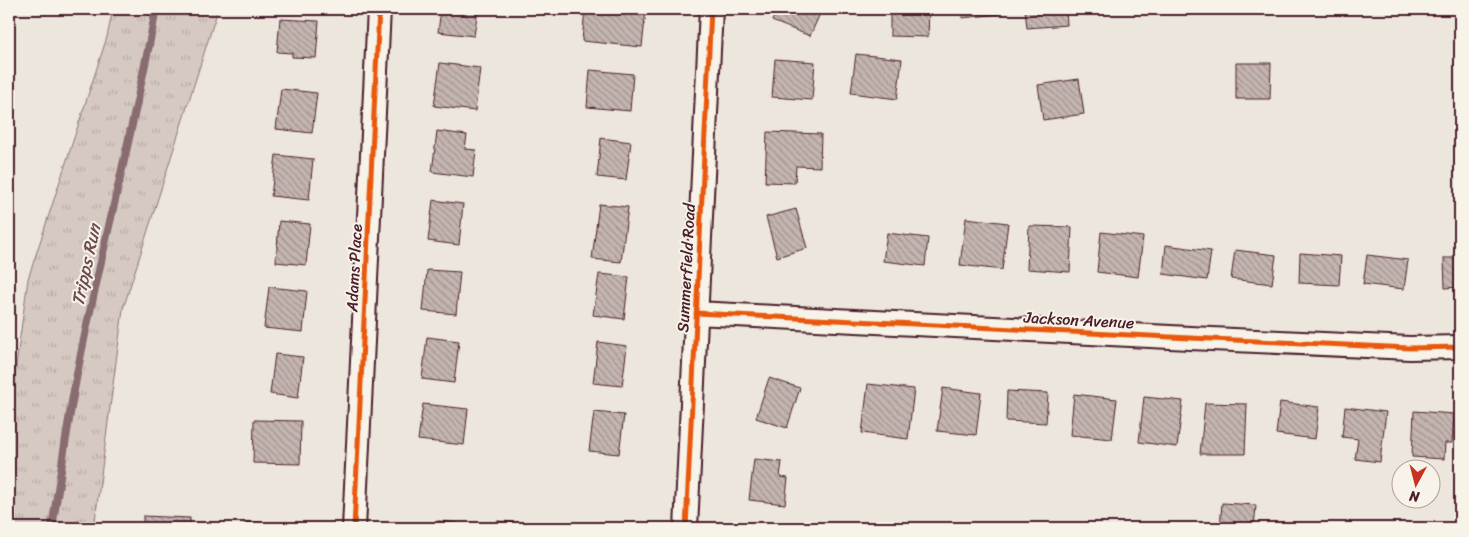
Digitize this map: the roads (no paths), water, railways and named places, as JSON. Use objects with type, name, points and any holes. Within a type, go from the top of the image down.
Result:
[{"type":"street","name":"Adams Place","points":[[354,528],[379,9]]},
{"type":"street","name":"Summerfield Road","points":[[686,528],[711,9]]},
{"type":"street","name":"Jackson Avenue","points":[[696,313],[1410,348],[1460,347]]},
{"type":"waterway","name":"Tripps Run","points":[[52,528],[76,379],[156,9]]}]
